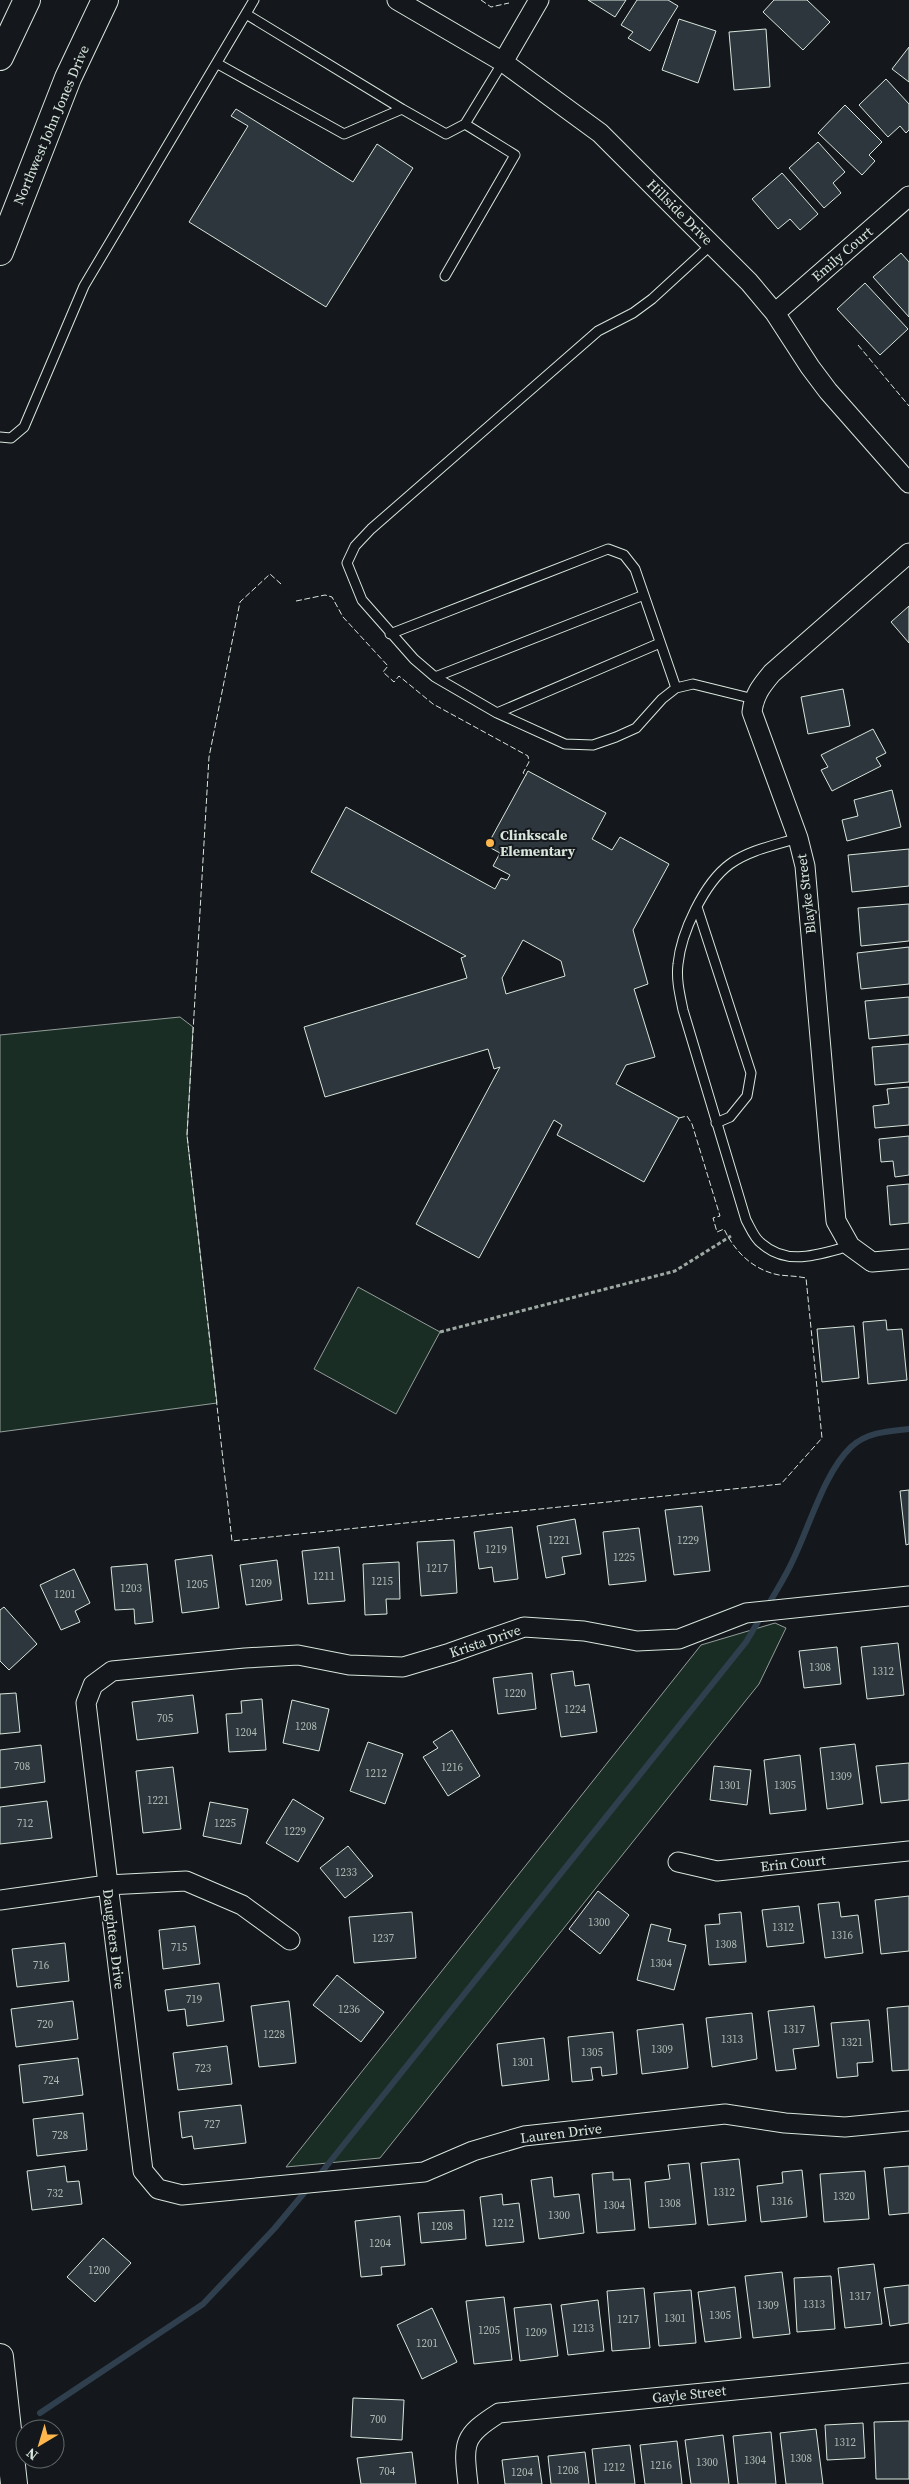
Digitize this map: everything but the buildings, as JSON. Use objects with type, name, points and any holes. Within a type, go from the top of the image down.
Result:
[{"type":"main road","points":[[0,58],[27,0]]},
{"type":"main road","name":"Northwest John Jones Drive","points":[[0,252],[68,78],[105,0]]},
{"type":"main road","points":[[0,2357],[14,2484]]},
{"type":"street","name":"Hillside Drive","points":[[397,0],[503,62],[600,133],[712,244],[775,313],[828,391],[909,483]]},
{"type":"street","points":[[503,62],[539,0]]},
{"type":"street","name":"Emily Court","points":[[775,313],[909,196]]},
{"type":"street","points":[[754,699],[772,673],[909,553]]},
{"type":"street","name":"Blayke Street","points":[[754,699],[752,712],[755,726],[798,838],[805,866],[836,1221],[850,1246]]},
{"type":"street","points":[[850,1246],[872,1262],[909,1259]]},
{"type":"street","name":"Krista Drive","points":[[92,1685],[112,1671],[245,1658],[298,1656],[349,1665],[403,1667],[524,1627],[584,1630],[637,1641],[679,1638],[746,1614],[909,1596]]},
{"type":"street","name":"Daughters Drive","points":[[92,1685],[86,1703],[143,2171],[158,2189]]},
{"type":"street","name":"Erin Court","points":[[678,1862],[717,1871],[909,1851]]},
{"type":"street","points":[[0,1900],[107,1885],[186,1881],[242,1905],[290,1940]]},
{"type":"street","name":"Lauren Drive","points":[[158,2189],[182,2195],[424,2172],[473,2151],[524,2136],[725,2114],[785,2123],[845,2127],[909,2121]]},
{"type":"street","name":"Gayle Street","points":[[468,2484],[464,2451],[475,2429],[499,2413],[909,2373]]},
{"type":"lane","points":[[0,437],[11,438],[24,427],[84,286],[164,149],[218,64],[254,0]]},
{"type":"lane","points":[[246,14],[446,134],[465,124],[503,62]]},
{"type":"lane","points":[[218,64],[344,134],[402,109]]},
{"type":"lane","points":[[445,276],[515,155],[465,124]]},
{"type":"lane","points":[[712,244],[652,299],[633,313],[598,331],[371,529],[355,546],[347,563],[362,600],[390,634],[435,677],[497,713],[566,744],[593,745],[636,728],[662,699],[676,688],[693,684],[754,699]]},
{"type":"lane","points":[[390,634],[608,549],[624,555],[635,569],[676,688]]},
{"type":"lane","points":[[435,677],[644,595]]},
{"type":"lane","points":[[497,713],[660,643]]},
{"type":"lane","points":[[798,838],[760,849],[730,864],[709,887],[697,907],[684,938],[678,965],[678,988],[716,1123],[746,1220],[760,1243],[780,1255],[802,1258],[850,1246]]},
{"type":"lane","points":[[697,907],[751,1072],[747,1096],[730,1116],[716,1123]]},
{"type":"path","points":[[440,1332],[675,1271],[731,1236]]},
{"type":"green space","points":[[180,1017],[193,1027],[187,1135],[217,1403],[0,1432],[0,1035]]},
{"type":"green space","points":[[358,1287],[440,1332],[396,1414],[314,1369]]},
{"type":"green space","points":[[775,1623],[786,1628],[759,1684],[380,2158],[286,2167],[701,1645]]},
{"type":"waterway","points":[[767,1607],[790,1566],[825,1485],[841,1458],[857,1442],[871,1435],[909,1429]]},
{"type":"waterway","points":[[317,2178],[746,1642],[762,1615]]},
{"type":"waterway","points":[[40,2413],[203,2304],[274,2229],[309,2187]]},
{"type":"fence","points":[[481,0],[491,7],[509,3]]},
{"type":"fence","points":[[858,345],[909,406]]},
{"type":"fence","points":[[281,584],[270,574],[240,602],[209,757],[187,1135],[232,1541],[781,1484],[822,1438],[806,1278],[779,1275],[761,1269],[739,1252],[724,1229],[717,1232],[713,1218],[720,1216],[692,1124],[687,1116],[679,1118]]},
{"type":"fence","points":[[296,601],[325,595],[332,597],[343,617],[388,666],[383,672],[394,682],[399,676],[433,704],[528,756],[529,762],[523,773],[527,775]]},
{"type":"place","name":"Clinkscale Elementary","points":[[490,843]]}]
